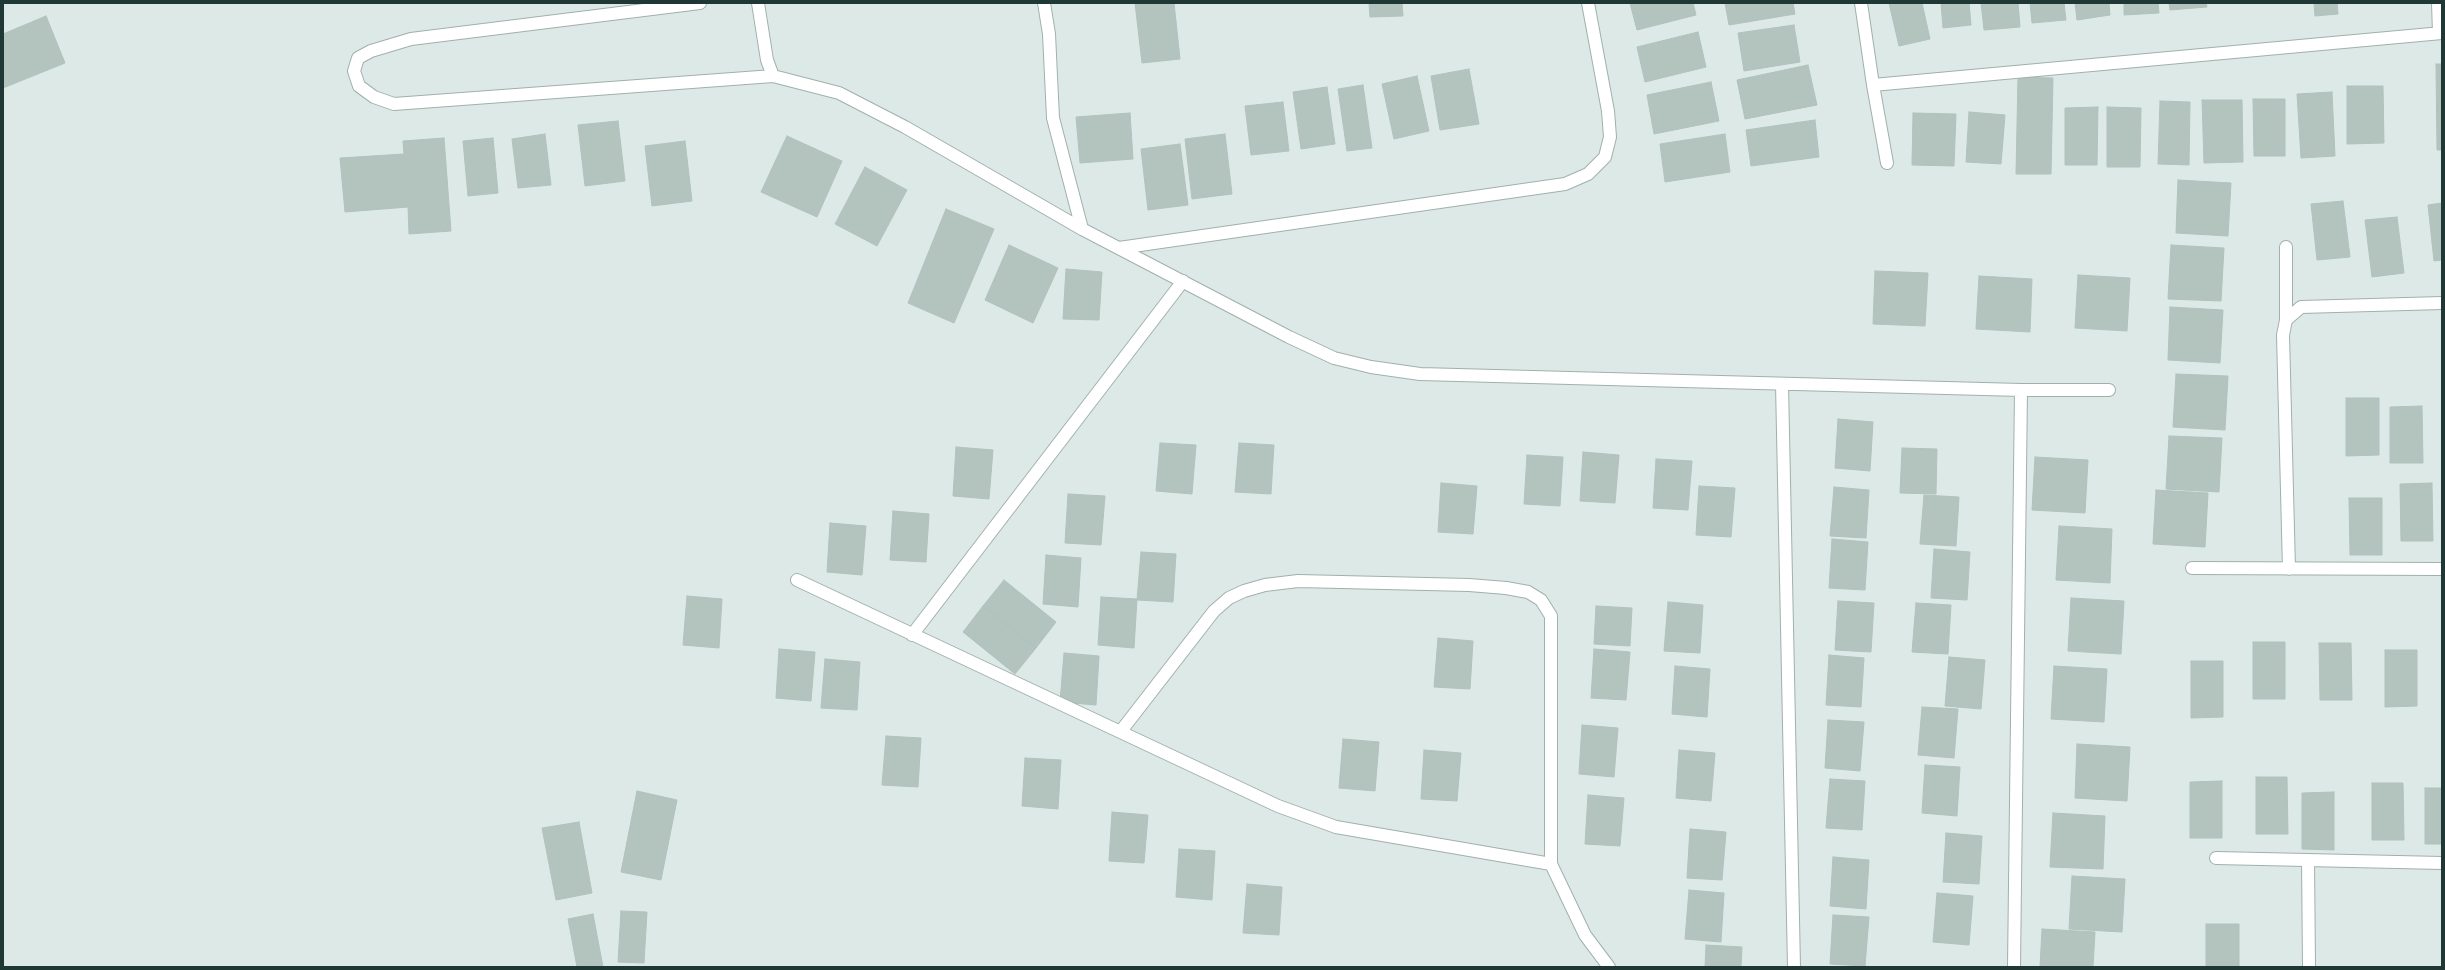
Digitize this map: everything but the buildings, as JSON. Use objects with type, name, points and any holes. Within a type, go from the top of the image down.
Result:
[{"type":"street","points":[[700,3],[411,40],[371,51],[358,58],[354,71],[359,86],[374,98],[394,104],[773,76],[839,93],[905,127],[1082,229],[1289,337],[1334,358],[1371,367],[1420,374],[2021,390],[2108,390]]},
{"type":"street","points":[[758,3],[767,60],[773,76]]},
{"type":"street","points":[[1044,3],[1049,34],[1053,118],[1082,229]]},
{"type":"street","points":[[1119,248],[1565,184],[1588,174],[1605,157],[1610,137],[1608,111],[1588,3]]},
{"type":"street","points":[[1861,3],[1873,86],[1887,163]]},
{"type":"street","points":[[1873,86],[2440,33],[2438,3]]},
{"type":"street","points":[[2286,247],[2286,320],[2283,335],[2289,569]]},
{"type":"street","points":[[912,635],[1183,281]]},
{"type":"street","points":[[2286,320],[2301,307],[2442,303]]},
{"type":"street","points":[[1782,384],[1794,967]]},
{"type":"street","points":[[2014,967],[2021,390]]},
{"type":"street","points":[[2192,568],[2442,569]]},
{"type":"street","points":[[797,580],[1278,806],[1336,827],[1551,864]]},
{"type":"street","points":[[1121,732],[1214,611],[1229,598],[1244,591],[1264,585],[1298,581],[1470,585],[1506,588],[1528,592],[1541,600],[1550,616],[1551,864],[1585,935],[1609,967]]},
{"type":"street","points":[[2216,858],[2442,863]]},
{"type":"street","points":[[2308,860],[2309,967]]}]
